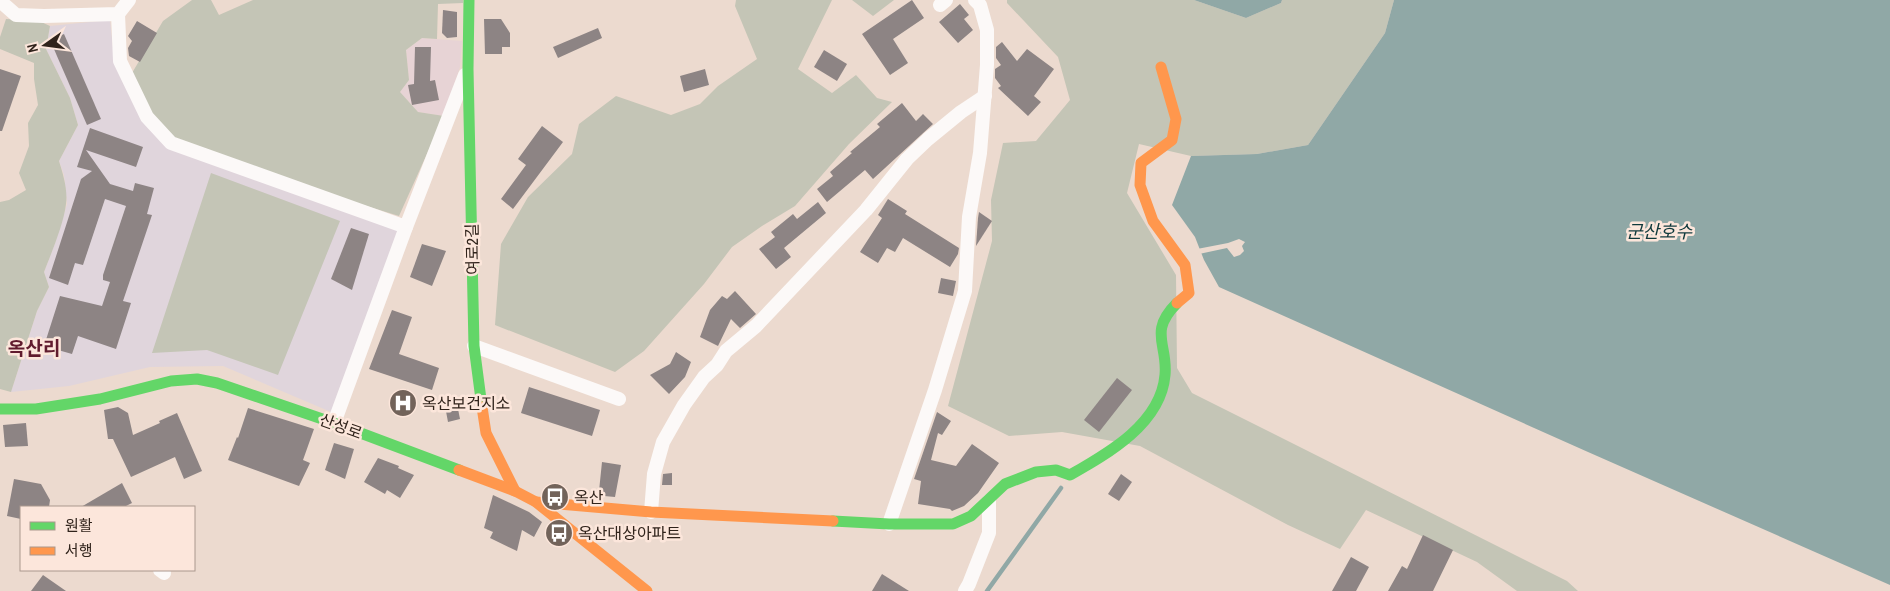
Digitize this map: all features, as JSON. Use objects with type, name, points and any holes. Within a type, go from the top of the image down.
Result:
[{"type":"street","points":[[129,0],[118,14],[120,61],[147,117],[171,142],[406,227]]},
{"type":"street","name":"여로2길","points":[[470,0],[468,69],[474,346],[486,433],[515,491]]},
{"type":"street","points":[[888,524],[936,390],[966,291],[969,217],[980,153],[985,96],[987,30],[980,5],[975,0]]},
{"type":"street","points":[[0,1],[16,15],[118,14]]},
{"type":"street","points":[[536,502],[651,512],[888,524],[953,524],[971,516],[1005,484],[1036,472],[1056,470],[1070,475],[1104,456],[1148,416],[1159,398],[1165,378],[1160,337],[1161,326],[1171,309],[1189,294],[1185,265],[1153,221],[1140,185],[1141,163],[1172,140],[1176,119],[1161,67]]},
{"type":"street","points":[[334,423],[406,227],[468,69]]},
{"type":"street","points":[[651,512],[654,474],[663,442],[684,405],[704,377],[717,365],[726,351],[756,326],[866,210],[907,159],[961,112],[985,96]]},
{"type":"street","points":[[474,346],[619,399]]},
{"type":"street","name":"산성로","points":[[0,409],[45,408],[100,399],[171,381],[196,379],[217,383],[334,423],[515,491],[536,502],[647,591]]},
{"type":"street","points":[[965,591],[988,534],[989,501]]},
{"type":"shaded area","points":[[192,0],[211,0],[219,15],[253,0],[463,0],[463,3],[438,4],[437,39],[422,38],[406,50],[409,80],[400,92],[418,112],[444,116],[399,216],[321,192],[172,137],[150,112],[132,73],[163,21]]},
{"type":"shaded area","points":[[736,0],[832,0],[798,69],[832,93],[856,75],[877,98],[892,102],[849,144],[795,206],[732,247],[704,284],[644,351],[615,372],[495,325],[501,244],[528,197],[572,154],[579,124],[616,96],[671,115],[700,104],[718,86],[757,59],[735,6]]},
{"type":"shaded area","points":[[852,0],[894,0],[873,16]]},
{"type":"shaded area","points":[[1007,0],[1194,0],[1246,18],[1281,3],[1282,0],[1394,0],[1385,33],[1308,145],[1257,154],[1191,156],[1139,144],[1127,193],[1176,275],[1177,368],[1192,393],[1567,581],[1578,591],[1517,591],[1477,562],[1366,510],[1340,549],[1288,525],[1140,446],[1062,432],[1009,436],[948,406],[992,241],[991,200],[1003,143],[1036,141],[1070,100],[1058,57],[1007,3]]},
{"type":"shaded area","points":[[6,19],[39,21],[50,26],[46,49],[70,98],[78,125],[59,161],[65,182],[65,212],[44,272],[49,287],[37,311],[11,392],[0,389],[0,202],[9,200],[26,190],[19,173],[29,146],[28,123],[38,105],[34,79],[34,63],[0,49],[0,37]]},
{"type":"shaded area","points":[[110,20],[114,58],[143,121],[399,230],[331,412],[223,366],[150,367],[69,386],[11,392],[37,311],[49,287],[44,272],[67,204],[64,175],[59,161],[78,125],[70,98],[46,49],[50,26]]},
{"type":"shaded area","points":[[422,38],[462,41],[460,67],[444,116],[418,112],[400,92],[409,80],[406,50]]},
{"type":"shaded area","points":[[211,173],[340,221],[278,375],[207,350],[152,353]]},
{"type":"water","points":[[1194,0],[1282,0],[1281,3],[1246,18]]},
{"type":"water","name":"군산호수","points":[[1394,0],[1890,0],[1890,585],[1219,287],[1204,260],[1195,237],[1172,205],[1191,156],[1257,154],[1308,145],[1385,33]]},
{"type":"pier","points":[[1239,239],[1245,242],[1242,246],[1244,251],[1234,257],[1227,248],[1199,254],[1197,249],[1228,243]]},
{"type":"building","points":[[912,0],[924,18],[893,39],[908,63],[890,75],[862,34]]},
{"type":"building","points":[[960,4],[969,15],[964,19],[973,30],[958,43],[939,22]]},
{"type":"building","points":[[443,10],[457,12],[457,37],[447,38],[442,33]]},
{"type":"building","points":[[484,19],[501,19],[510,33],[510,47],[502,47],[502,54],[485,54]]},
{"type":"building","points":[[137,21],[157,33],[140,62],[129,56],[128,48],[132,41],[128,36]]},
{"type":"building","points":[[598,28],[602,38],[558,58],[553,47]]},
{"type":"building","points":[[64,34],[101,119],[87,125],[50,40]]},
{"type":"building","points":[[1002,42],[1017,61],[1027,49],[1054,69],[1034,96],[1041,102],[1028,116],[998,88],[1001,86],[995,78],[995,69],[1001,65],[996,58],[996,47]]},
{"type":"building","points":[[415,47],[431,47],[430,81],[435,80],[439,100],[412,105],[408,85],[414,84]]},
{"type":"building","points":[[824,50],[847,64],[837,81],[814,67]]},
{"type":"building","points":[[0,69],[21,76],[2,131],[0,131]]},
{"type":"building","points":[[705,69],[709,85],[684,92],[680,76]]},
{"type":"building","points":[[902,103],[916,121],[923,114],[933,124],[873,179],[865,170],[827,202],[817,189],[833,176],[830,172],[852,153],[850,152],[880,127],[877,124]]},
{"type":"building","points":[[542,126],[563,142],[513,209],[501,199],[526,165],[518,159]]},
{"type":"building","points":[[90,128],[143,147],[136,167],[86,150],[110,184],[133,191],[135,183],[154,188],[147,214],[152,215],[123,301],[131,303],[116,349],[78,336],[72,354],[44,346],[60,296],[102,306],[110,282],[103,280],[103,275],[126,206],[105,199],[83,265],[75,263],[68,285],[49,278],[81,179],[92,171],[77,167]]},
{"type":"building","points":[[888,199],[907,211],[905,214],[959,248],[958,254],[950,267],[903,238],[895,252],[887,248],[878,263],[860,252],[882,218],[878,215]]},
{"type":"building","points":[[818,202],[826,213],[784,248],[791,257],[776,269],[759,249],[775,237],[771,232],[793,214],[797,219]]},
{"type":"building","points":[[979,212],[992,221],[976,246],[978,218]]},
{"type":"building","points":[[351,228],[369,234],[352,290],[331,279]]},
{"type":"building","points":[[422,244],[446,251],[432,286],[410,277]]},
{"type":"building","points":[[941,278],[956,281],[953,296],[938,293]]},
{"type":"building","points":[[735,291],[756,314],[740,328],[731,319],[718,346],[700,337],[710,310],[722,296],[727,299]]},
{"type":"building","points":[[392,310],[412,317],[399,354],[439,368],[432,390],[369,369]]},
{"type":"building","points":[[676,352],[691,362],[685,377],[669,394],[650,375],[670,364]]},
{"type":"building","points":[[1117,378],[1132,390],[1099,432],[1084,420]]},
{"type":"building","points":[[529,387],[600,410],[592,436],[521,413]]},
{"type":"building","points":[[456,399],[460,419],[448,422],[444,401]]},
{"type":"building","points":[[118,407],[128,413],[133,435],[177,413],[202,471],[184,479],[175,457],[131,477],[113,439],[108,439],[104,410]]},
{"type":"building","points":[[248,408],[314,429],[303,460],[310,463],[299,486],[228,460]]},
{"type":"building","points":[[937,412],[951,421],[942,435],[938,433],[931,460],[956,466],[972,444],[999,463],[978,493],[964,506],[952,511],[950,509],[918,504],[921,481],[914,479]]},
{"type":"building","points":[[26,423],[28,446],[5,447],[3,425]]},
{"type":"building","points":[[334,443],[354,449],[345,479],[325,470]]},
{"type":"building","points":[[378,458],[399,466],[398,468],[414,475],[400,498],[387,490],[385,494],[364,482]]},
{"type":"building","points":[[602,462],[621,465],[615,497],[593,495],[592,490],[599,491]]},
{"type":"building","points":[[672,473],[672,485],[662,485],[663,474]]},
{"type":"building","points":[[1121,474],[1132,482],[1119,501],[1108,494]]},
{"type":"building","points":[[14,479],[41,484],[50,500],[49,506],[20,506],[20,519],[7,516]]},
{"type":"building","points":[[122,483],[132,503],[126,506],[83,506]]},
{"type":"building","points":[[493,495],[529,512],[542,522],[534,537],[522,530],[517,551],[490,538],[493,532],[484,528]]},
{"type":"building","points":[[1423,535],[1453,550],[1433,591],[1388,591],[1402,566],[1407,569]]},
{"type":"building","points":[[1351,557],[1369,567],[1356,591],[1332,591]]},
{"type":"building","points":[[882,574],[909,591],[872,591]]},
{"type":"building","points":[[43,575],[66,591],[31,591]]},
{"type":"waterway","points":[[987,591],[1061,488]]},
{"type":"traffic: fast","points":[[469,0],[468,69],[474,346],[482,407]]},
{"type":"traffic: fast","points":[[833,521],[889,524],[953,524],[971,516],[1005,484],[1036,472],[1056,470],[1070,475],[1100,457],[1130,436],[1154,408],[1161,393],[1165,375],[1161,330],[1168,313],[1177,303]]},
{"type":"traffic: fast","points":[[0,409],[36,409],[100,399],[171,381],[197,379],[217,383],[334,423],[459,470]]},
{"type":"traffic: slow","points":[[1161,67],[1176,119],[1172,140],[1141,163],[1140,185],[1153,221],[1185,265],[1189,293],[1177,303]]},
{"type":"traffic: slow","points":[[482,407],[486,433],[515,491]]},
{"type":"traffic: slow","points":[[459,470],[515,491],[536,502],[647,591]]},
{"type":"traffic: slow","points":[[536,502],[651,512],[833,521]]},
{"type":"place","name":"옥산보건지소","points":[[403,403]]},
{"type":"place","name":"옥산","points":[[555,497]]},
{"type":"place","name":"옥산대상아파트","points":[[559,533]]},
{"type":"district","name":"옥산리","points":[[34,348]]}]
